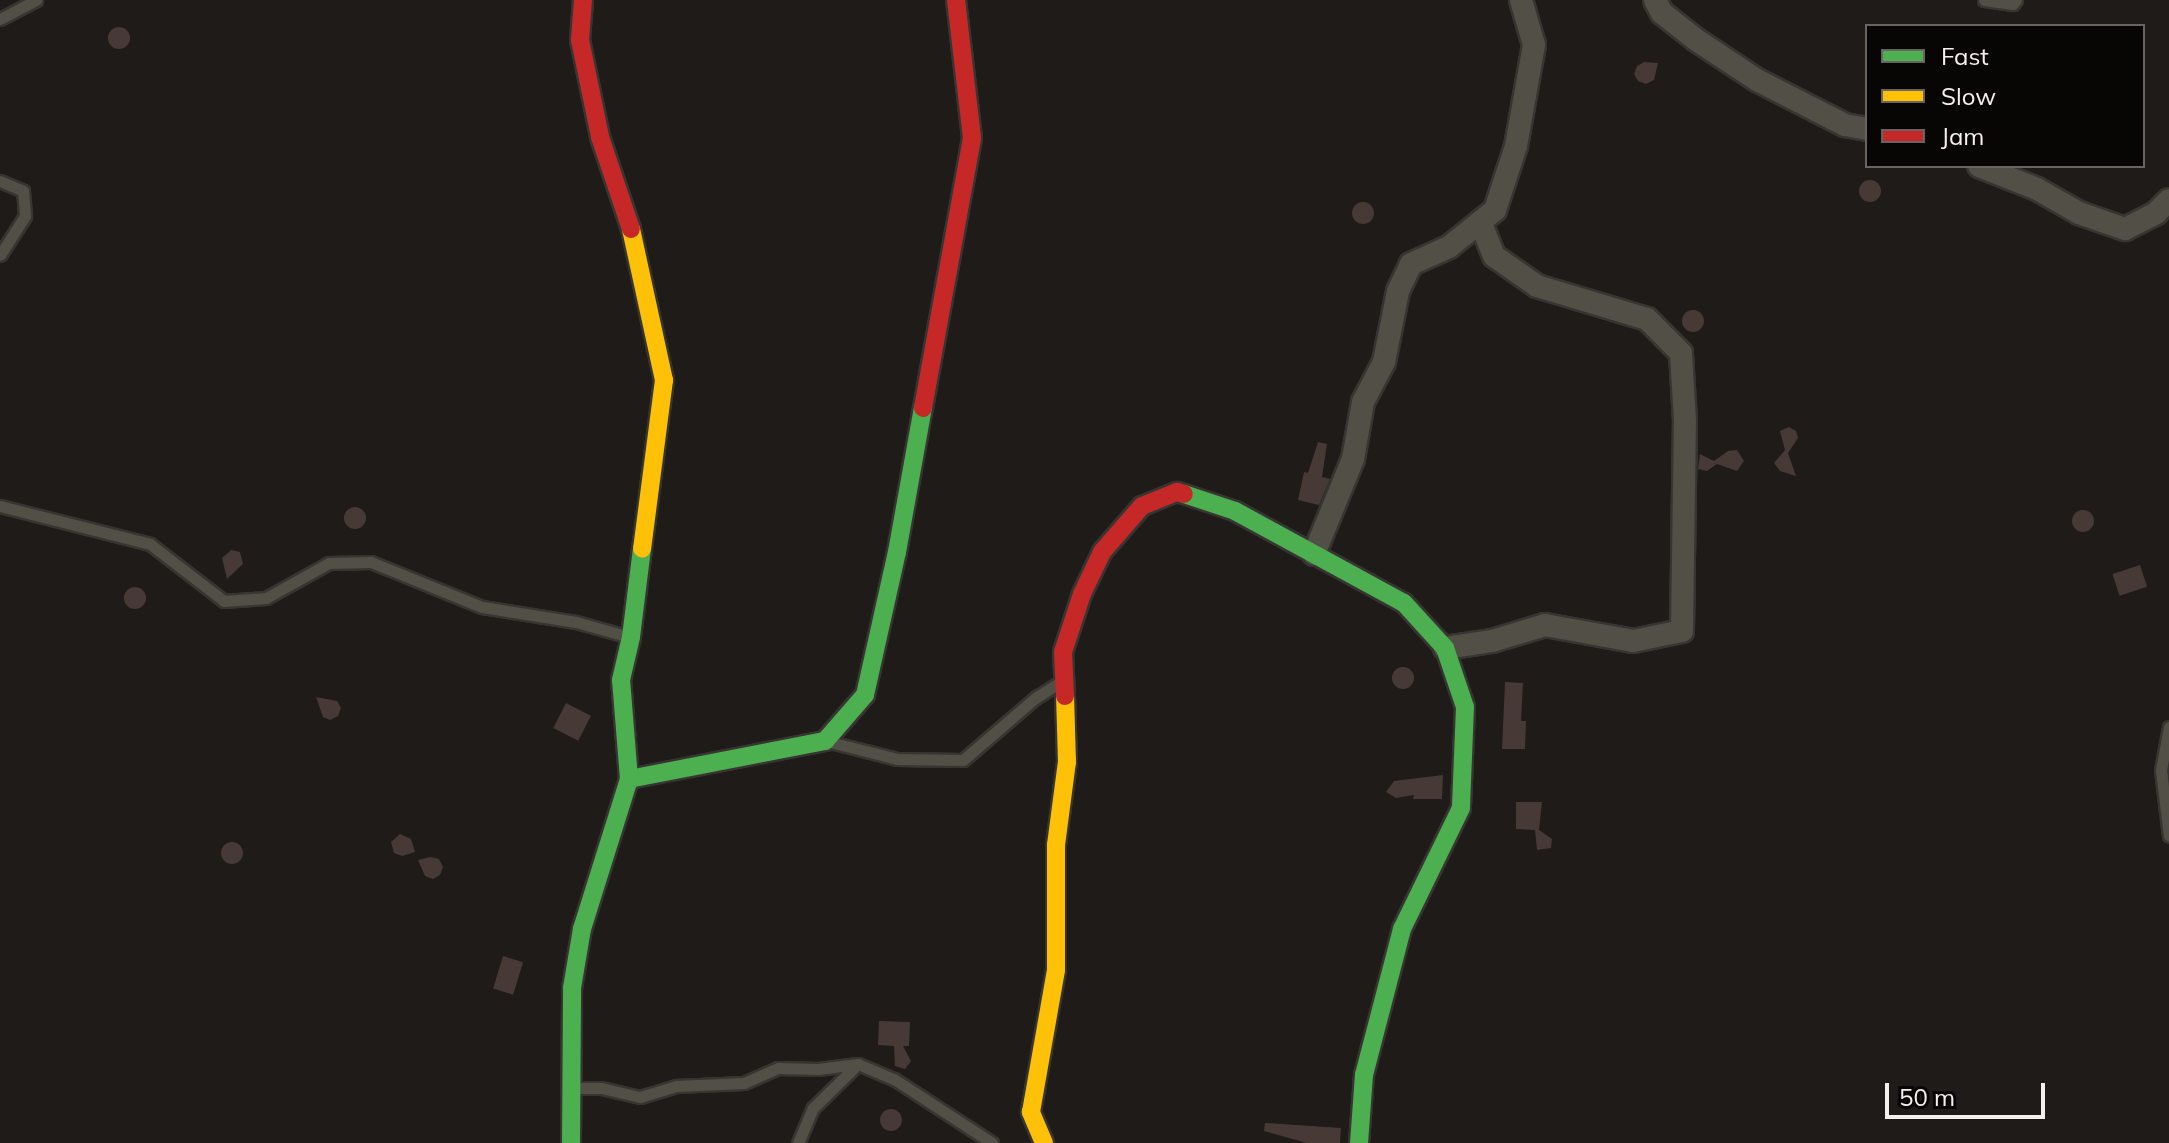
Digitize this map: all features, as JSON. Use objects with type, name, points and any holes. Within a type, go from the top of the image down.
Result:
[{"type":"street","points":[[571,1143],[572,988],[582,929],[629,779],[621,680],[631,637],[664,380],[635,240],[600,137],[580,40],[583,0]]},
{"type":"street","points":[[629,779],[825,741],[865,695],[897,552],[972,138],[956,0]]},
{"type":"street","points":[[1314,554],[1353,459],[1363,402],[1384,362],[1398,291],[1411,264],[1449,247],[1495,210],[1516,146],[1534,45],[1521,0]]},
{"type":"street","points":[[1655,0],[1662,13],[1695,39],[1757,80],[1845,125],[1865,129]]},
{"type":"street","points":[[1984,168],[2037,189],[2079,213],[2125,229],[2156,213],[2169,200]]},
{"type":"street","points":[[1445,648],[1492,641],[1545,625],[1633,641],[1682,631],[1685,421],[1681,353],[1647,319],[1537,286],[1494,256],[1480,222]]},
{"type":"street","points":[[1044,1143],[1031,1112],[1056,970],[1056,845],[1067,762],[1063,652],[1082,594],[1102,552],[1142,506],[1177,492],[1235,511],[1404,603],[1445,648],[1465,707],[1461,808],[1402,929],[1364,1075],[1359,1143]]},
{"type":"lane","points":[[0,19],[36,0]]},
{"type":"lane","points":[[1984,0],[2013,4],[2016,0]]},
{"type":"lane","points":[[0,181],[23,191],[25,216],[0,255]]},
{"type":"lane","points":[[0,506],[150,544],[224,601],[266,598],[329,563],[371,562],[482,607],[576,622],[631,637]]},
{"type":"lane","points":[[825,741],[897,759],[963,760],[1035,698],[1063,680]]},
{"type":"lane","points":[[2169,727],[2161,770],[2169,836]]},
{"type":"lane","points":[[798,1143],[813,1108],[858,1064]]},
{"type":"lane","points":[[571,1088],[601,1088],[640,1097],[676,1086],[744,1083],[778,1068],[818,1069],[858,1064],[894,1079],[992,1143]]},
{"type":"building","points":[[119,27],[127,30],[130,38],[127,46],[119,49],[111,46],[108,38],[111,30]]},
{"type":"building","points":[[1644,62],[1658,63],[1654,80],[1646,84],[1638,81],[1634,74],[1637,66]]},
{"type":"building","points":[[1870,180],[1878,183],[1881,191],[1878,199],[1870,202],[1862,199],[1859,191],[1862,183]]},
{"type":"building","points":[[1363,202],[1371,205],[1374,213],[1371,221],[1363,224],[1355,221],[1352,213],[1355,205]]},
{"type":"building","points":[[1693,310],[1701,313],[1704,321],[1701,329],[1693,332],[1685,329],[1682,321],[1685,313]]},
{"type":"building","points":[[1789,427],[1796,431],[1798,438],[1788,453],[1796,476],[1780,471],[1774,463],[1785,450],[1780,431]]},
{"type":"building","points":[[1318,442],[1327,444],[1322,477],[1330,479],[1319,505],[1298,500],[1304,472],[1308,473]]},
{"type":"building","points":[[1737,450],[1744,461],[1737,471],[1717,464],[1707,471],[1698,469],[1700,454],[1714,461],[1728,451]]},
{"type":"building","points":[[355,507],[363,510],[366,518],[363,526],[355,529],[347,526],[344,518],[347,510]]},
{"type":"building","points":[[2083,510],[2091,513],[2094,521],[2091,529],[2083,532],[2075,529],[2072,521],[2075,513]]},
{"type":"building","points":[[231,550],[240,552],[243,564],[227,579],[222,558]]},
{"type":"building","points":[[2140,565],[2147,587],[2120,596],[2112,574]]},
{"type":"building","points":[[135,587],[143,590],[146,598],[143,606],[135,609],[127,606],[124,598],[127,590]]},
{"type":"building","points":[[1403,667],[1411,670],[1414,678],[1411,686],[1403,689],[1395,686],[1392,678],[1395,670]]},
{"type":"building","points":[[1505,682],[1523,683],[1521,721],[1526,721],[1525,749],[1502,749]]},
{"type":"building","points":[[316,697],[337,701],[341,708],[338,716],[330,720],[323,717]]},
{"type":"building","points":[[566,703],[591,716],[578,741],[553,728]]},
{"type":"building","points":[[1443,775],[1442,799],[1413,799],[1414,795],[1396,798],[1386,792],[1394,781]]},
{"type":"building","points":[[1516,802],[1542,802],[1539,830],[1552,839],[1551,848],[1537,850],[1535,830],[1516,829]]},
{"type":"building","points":[[400,834],[411,839],[415,852],[402,856],[394,853],[391,842]]},
{"type":"building","points":[[232,842],[240,845],[243,853],[240,861],[232,864],[224,861],[221,853],[224,845]]},
{"type":"building","points":[[430,857],[439,859],[443,867],[440,875],[433,879],[425,876],[418,860]]},
{"type":"building","points":[[503,956],[523,962],[513,995],[493,989]]},
{"type":"building","points":[[879,1021],[910,1022],[909,1046],[903,1046],[911,1061],[905,1069],[895,1066],[894,1046],[878,1045]]},
{"type":"building","points":[[891,1109],[899,1112],[902,1120],[899,1128],[891,1131],[883,1128],[880,1120],[883,1112]]},
{"type":"building","points":[[1265,1123],[1341,1128],[1340,1143],[1307,1143],[1264,1131]]},
{"type":"traffic: fast","points":[[629,779],[825,741],[865,695],[897,552],[923,408]]},
{"type":"traffic: fast","points":[[1184,494],[1235,511],[1404,603],[1445,648],[1465,707],[1461,808],[1402,929],[1364,1075],[1359,1143]]},
{"type":"traffic: fast","points":[[571,1143],[572,988],[582,929],[629,779],[621,680],[631,637],[642,549]]},
{"type":"traffic: slow","points":[[631,229],[664,380],[642,549]]},
{"type":"traffic: slow","points":[[1044,1143],[1031,1112],[1056,970],[1056,845],[1067,762],[1065,696]]},
{"type":"traffic: jam","points":[[583,0],[580,40],[600,137],[631,229]]},
{"type":"traffic: jam","points":[[923,408],[972,138],[956,0]]},
{"type":"traffic: jam","points":[[1065,696],[1063,652],[1082,594],[1102,552],[1142,506],[1177,492],[1184,494]]}]
